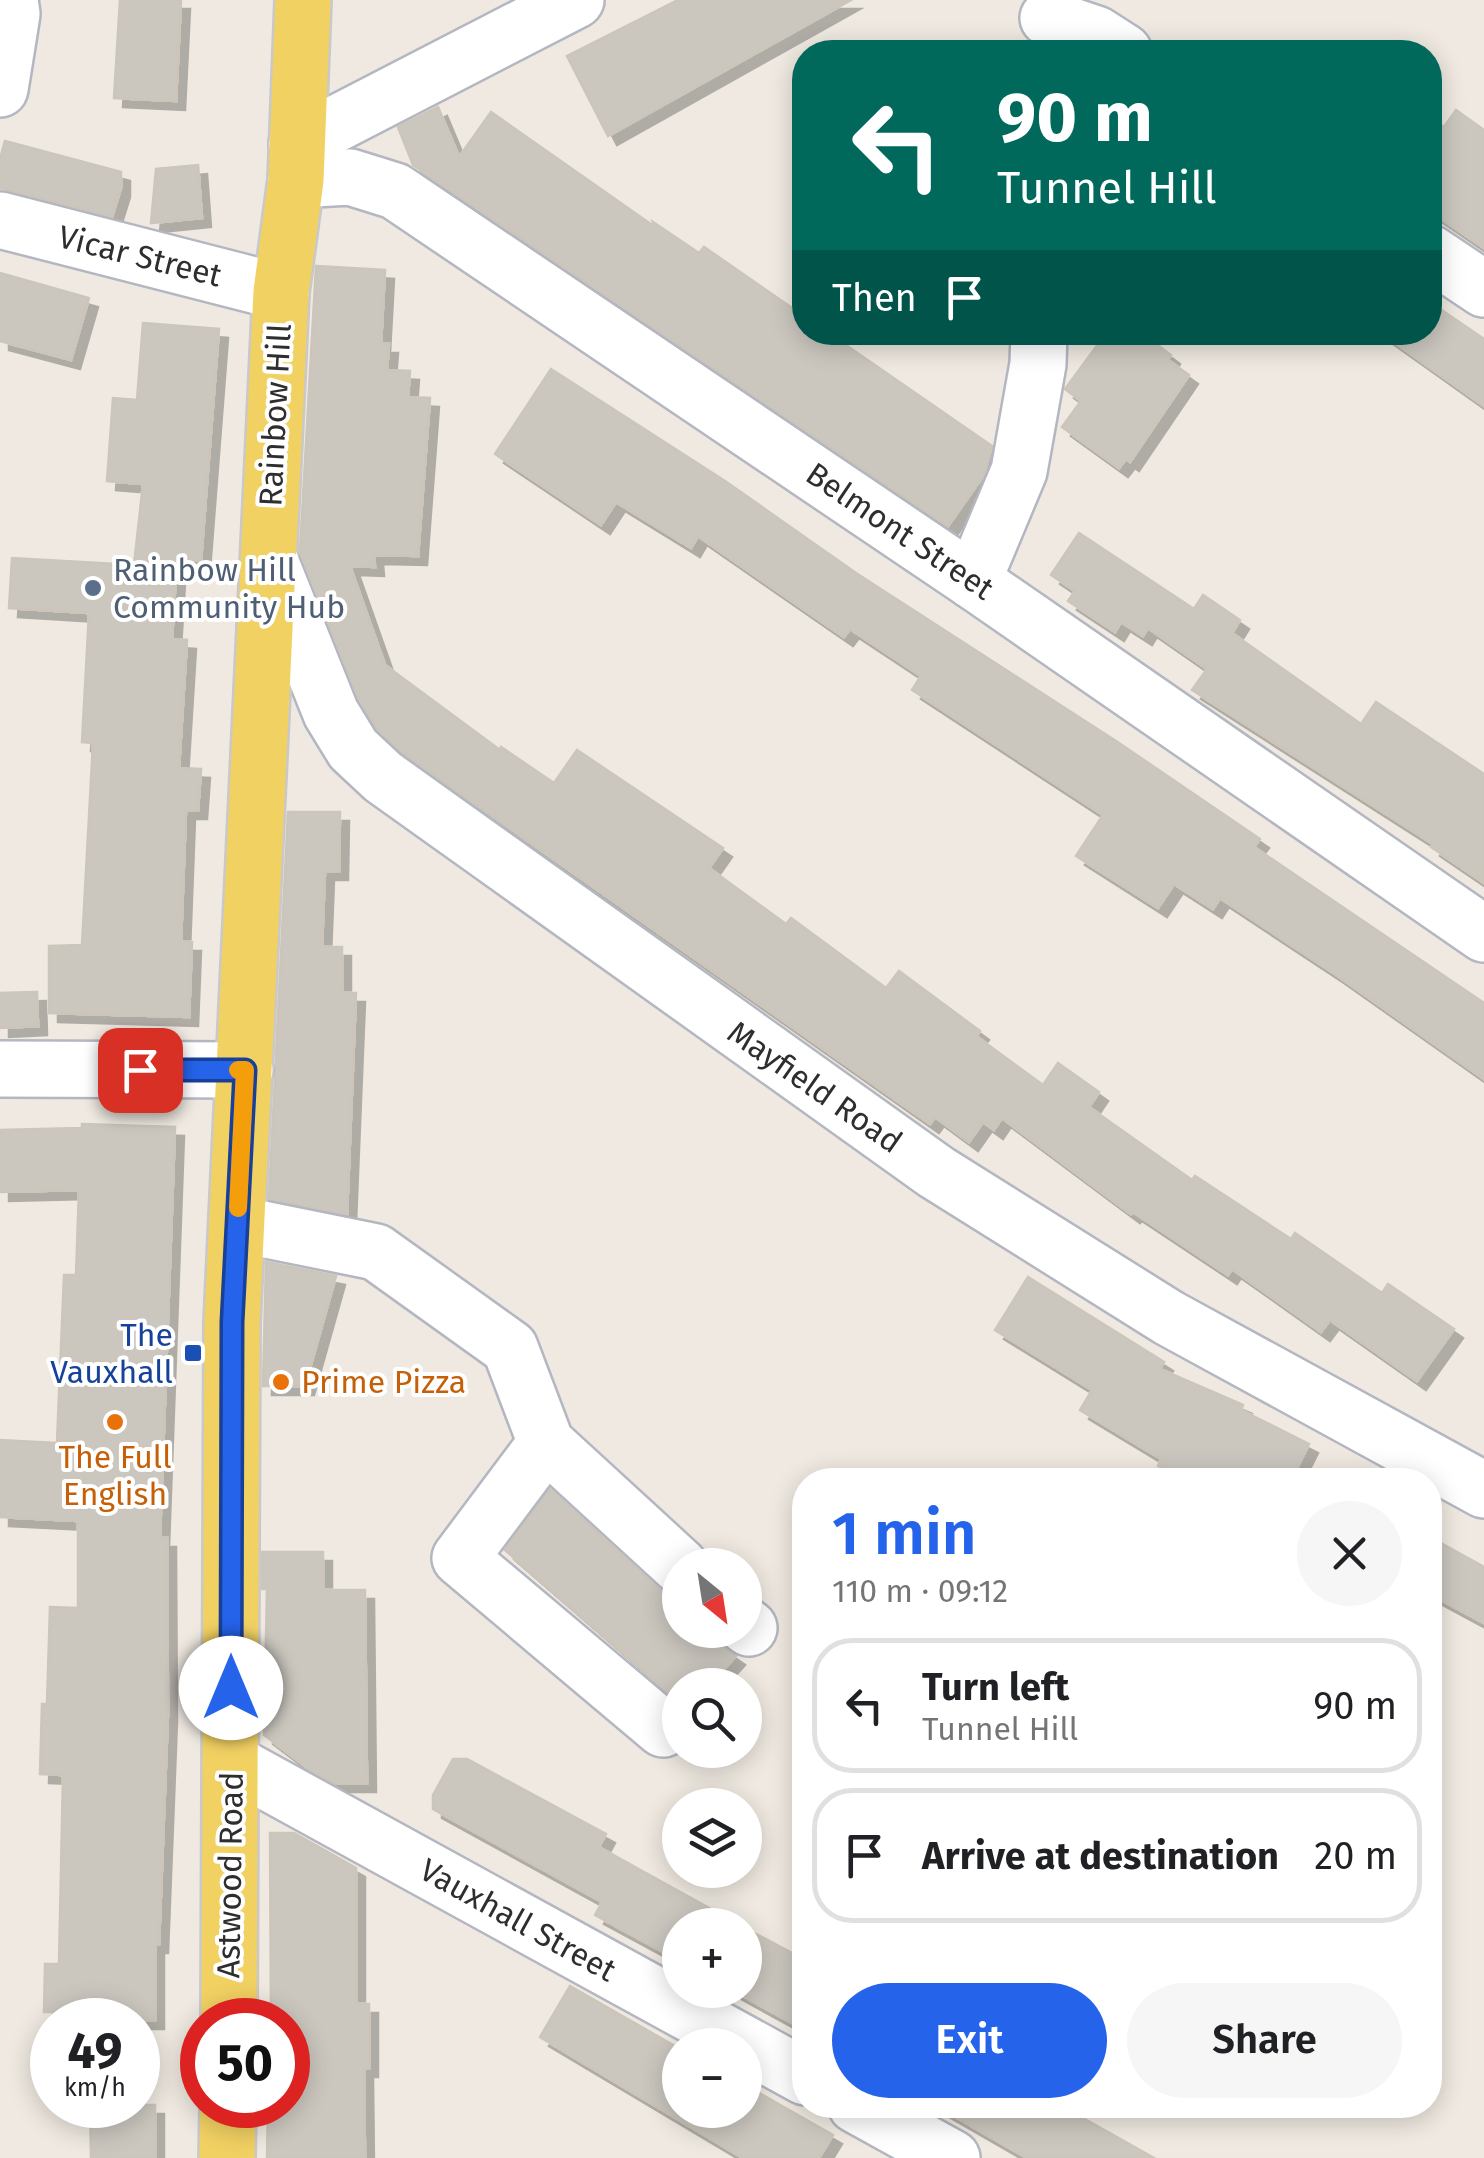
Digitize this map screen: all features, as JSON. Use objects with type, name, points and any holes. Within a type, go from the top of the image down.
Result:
[{"type":"main road","name":"Rainbow Hill","points":[[245,1070],[281,292],[297,162],[303,0]]},
{"type":"main road","name":"Astwood Road","points":[[228,1998],[232,1322],[245,1070]]},
{"type":"main road","points":[[227,2158],[228,2128]]},
{"type":"street","points":[[0,90],[12,14],[10,0]]},
{"type":"street","points":[[297,162],[576,0]]},
{"type":"street","points":[[1048,24],[1096,34],[1105,40]]},
{"type":"street","name":"Belmont Street","points":[[297,162],[395,191],[974,581],[1484,934]]},
{"type":"street","name":"Vicar Street","points":[[0,220],[281,292]]},
{"type":"street","points":[[1442,261],[1484,288]]},
{"type":"street","points":[[974,581],[1019,471],[1039,345]]},
{"type":"street","name":"Mayfield Road","points":[[268,558],[332,713],[352,749],[383,777],[936,1172],[1168,1318],[1484,1490]]},
{"type":"street","points":[[0,1070],[245,1070]]},
{"type":"street","points":[[237,1224],[376,1252],[510,1348],[546,1444],[662,1550]]},
{"type":"street","points":[[546,1444],[460,1558],[662,1728]]},
{"type":"street","name":"Vauxhall Street","points":[[231,1762],[792,2070]]},
{"type":"street","points":[[880,2118],[952,2158]]},
{"type":"building","points":[[120,0],[181,0],[176,101],[114,98]]},
{"type":"building","points":[[678,0],[851,0],[608,136],[567,56]]},
{"type":"building","points":[[438,107],[459,157],[491,112],[655,227],[653,222],[699,253],[704,247],[792,308],[792,345],[846,345],[992,446],[984,475],[948,526],[413,165],[398,127]]},
{"type":"building","points":[[1456,110],[1484,130],[1484,248],[1442,219],[1444,127]]},
{"type":"building","points":[[5,141],[121,172],[121,188],[112,217],[0,188],[0,159]]},
{"type":"building","points":[[198,165],[202,218],[151,223],[156,169]]},
{"type":"building","points":[[316,266],[385,270],[381,344],[389,344],[387,370],[410,371],[408,397],[430,398],[418,556],[374,555],[375,567],[350,566],[385,665],[500,750],[501,747],[554,783],[577,750],[723,848],[709,868],[786,924],[791,918],[886,988],[899,971],[980,1031],[976,1036],[1043,1085],[1058,1063],[1099,1092],[1089,1107],[1192,1180],[1195,1176],[1291,1239],[1295,1233],[1382,1293],[1388,1284],[1454,1329],[1417,1381],[1330,1320],[1321,1332],[1232,1269],[1228,1275],[1131,1214],[1002,1118],[994,1130],[983,1122],[969,1142],[935,1117],[930,1124],[403,753],[377,729],[359,699],[300,551]]},
{"type":"building","points":[[0,273],[89,298],[71,360],[0,341]]},
{"type":"building","points":[[1442,310],[1484,339],[1484,406],[1398,345],[1442,345]]},
{"type":"building","points":[[143,323],[219,329],[201,561],[177,559],[172,639],[187,640],[179,768],[201,769],[198,810],[186,810],[181,942],[192,942],[189,1017],[49,1013],[49,946],[82,945],[93,743],[82,742],[89,613],[9,608],[12,558],[134,565],[143,484],[107,481],[113,398],[137,400]]},
{"type":"building","points":[[1097,345],[1158,345],[1171,355],[1168,360],[1189,375],[1130,462],[1126,459],[1119,468],[1062,427],[1081,401],[1065,389]]},
{"type":"building","points":[[551,369],[1116,741],[1260,839],[1254,847],[1484,1003],[1484,1079],[1220,898],[1213,909],[1174,884],[1158,908],[1076,856],[1103,815],[912,690],[921,676],[850,629],[844,637],[698,536],[691,548],[616,502],[601,525],[495,454]]},
{"type":"building","points":[[1079,533],[1194,609],[1203,595],[1240,620],[1232,633],[1361,724],[1376,702],[1484,774],[1484,883],[1431,847],[1433,844],[1192,690],[1207,669],[1148,628],[1143,636],[1121,622],[1115,632],[1068,601],[1075,591],[1051,575]]},
{"type":"building","points":[[288,812],[340,812],[339,871],[325,871],[322,947],[342,947],[342,993],[356,993],[347,1214],[269,1199]]},
{"type":"building","points":[[37,992],[38,1026],[0,1028],[0,993]]},
{"type":"building","points":[[82,1124],[175,1127],[160,1538],[167,1538],[168,1713],[155,1998],[44,1998],[45,1964],[59,1964],[63,1775],[40,1774],[42,1704],[47,1704],[50,1607],[78,1608],[78,1521],[0,1517],[0,1440],[57,1443],[64,1275],[76,1275],[79,1190],[0,1192],[0,1130],[82,1128]]},
{"type":"building","points":[[266,1262],[336,1276],[305,1386],[263,1386]]},
{"type":"building","points":[[1028,1277],[1164,1362],[1160,1369],[1243,1405],[1241,1410],[1309,1444],[1297,1468],[1162,1468],[1158,1466],[1161,1459],[1080,1410],[1092,1390],[995,1330]]},
{"type":"building","points":[[550,1489],[662,1591],[662,1648],[725,1648],[736,1656],[725,1668],[662,1668],[662,1686],[505,1550]]},
{"type":"building","points":[[1442,1544],[1484,1567],[1484,1623],[1442,1600]]},
{"type":"building","points":[[262,1552],[323,1552],[323,1590],[365,1590],[367,1783],[334,1783],[264,1735],[267,1589],[262,1589]]},
{"type":"building","points":[[453,1759],[467,1759],[606,1834],[599,1847],[662,1882],[662,1888],[673,1888],[709,1908],[662,1908],[662,1951],[595,1915],[602,1902],[433,1809],[433,1795]]},
{"type":"building","points":[[270,1833],[294,1833],[356,1868],[356,2004],[369,2004],[369,2068],[364,2068],[365,2158],[267,2158],[268,2128],[310,2128],[310,1998],[271,1998]]},
{"type":"building","points":[[762,1937],[792,1953],[792,2023],[762,2006]]},
{"type":"building","points":[[570,1986],[662,2039],[662,2110],[540,2037]]},
{"type":"building","points":[[762,2095],[792,2112],[792,2118],[803,2118],[833,2135],[819,2158],[743,2158],[693,2128],[762,2128]]},
{"type":"building","points":[[958,2118],[1083,2118],[1154,2158],[1027,2158]]},
{"type":"building","points":[[90,2128],[155,2128],[155,2158],[91,2158]]},
{"type":"slow traffic","points":[[238,1070],[245,1070],[238,1208]]},
{"type":"place","name":"Rainbow Hill Community Hub","points":[[93,588]]},
{"type":"place","name":"The Vauxhall","points":[[193,1353]]},
{"type":"place","name":"Prime Pizza","points":[[281,1382]]},
{"type":"place","name":"The Full English","points":[[115,1422]]},
{"type":"route","points":[[140,1070],[245,1070],[232,1322],[231,1688]]}]
